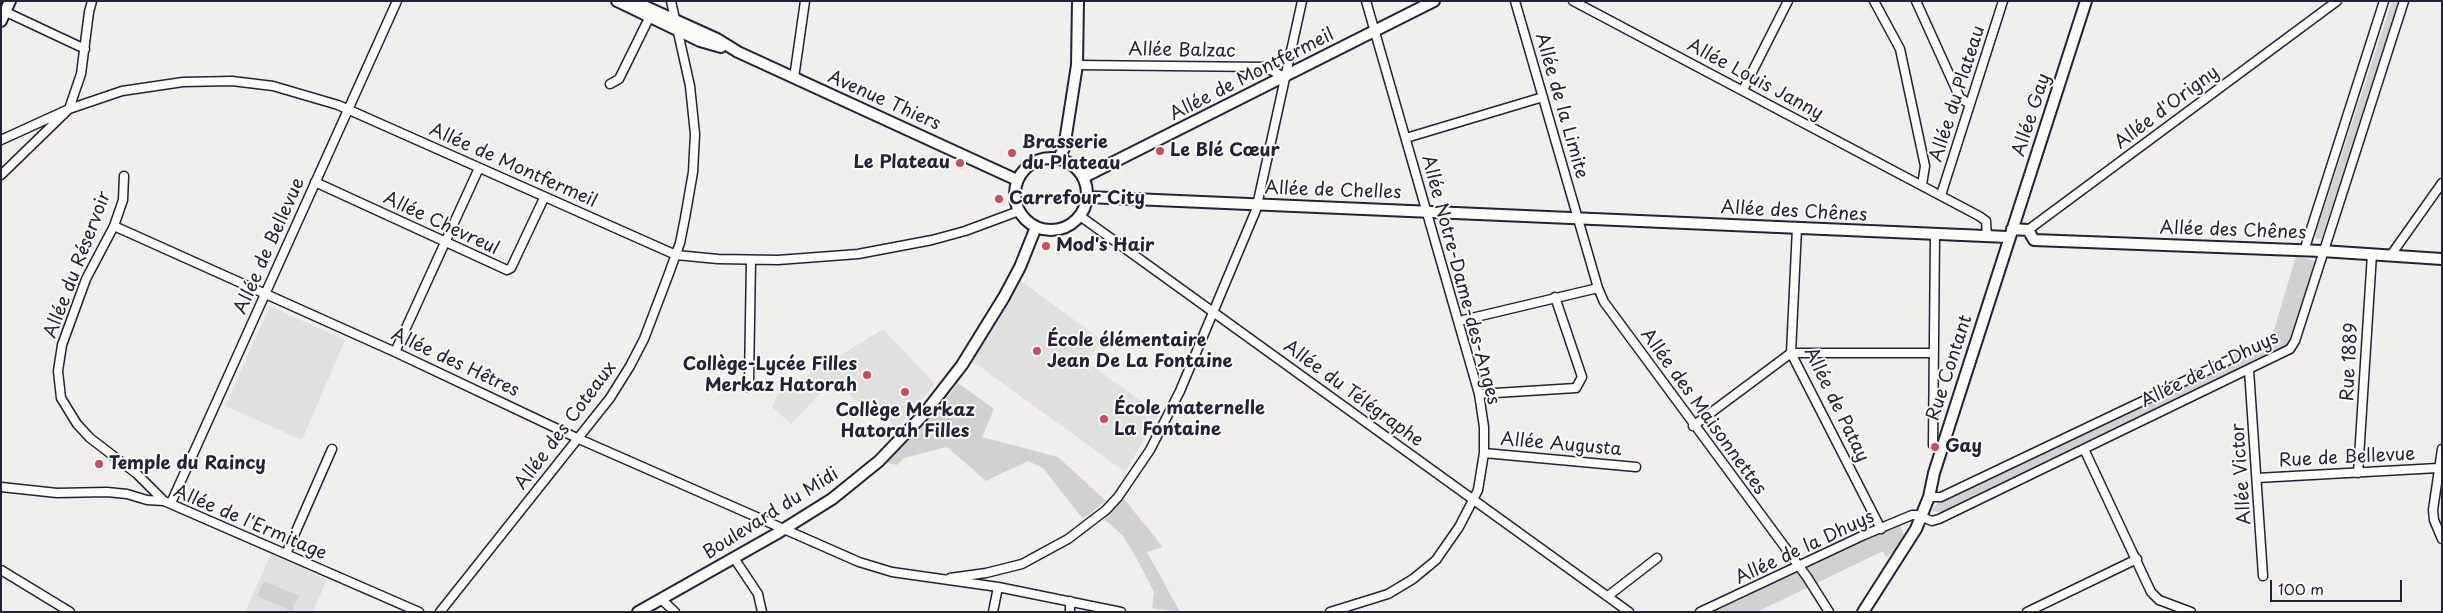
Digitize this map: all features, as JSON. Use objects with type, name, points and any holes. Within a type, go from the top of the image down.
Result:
[{"type":"main road","points":[[3,16],[10,1]]},
{"type":"main road","name":"Avenue Thiers","points":[[617,1],[651,14],[675,19],[738,52],[1017,180]]},
{"type":"main road","name":"Avenue Thiers","points":[[633,1],[678,31],[700,41],[738,52]]},
{"type":"main road","points":[[1059,158],[1064,148],[1077,65],[1078,1]]},
{"type":"main road","name":"Allée de Montfermeil","points":[[1084,177],[1285,78],[1434,1]]},
{"type":"main road","name":"Allée Gay","points":[[2010,233],[2086,1]]},
{"type":"main road","points":[[1049,157],[1059,158],[1072,164],[1084,177],[1087,197],[1080,216],[1061,229],[1050,230],[1036,227],[1026,221],[1018,211],[1015,201],[1017,180],[1027,166],[1035,160],[1049,157]]},
{"type":"main road","name":"Allée de Chelles","points":[[1087,197],[1578,218]]},
{"type":"main road","name":"Allée des Chênes","points":[[1578,218],[1987,236],[2010,233]]},
{"type":"main road","name":"Boulevard du Midi","points":[[638,612],[832,500],[874,466],[924,414],[962,365],[1004,297],[1020,267],[1036,227]]},
{"type":"main road","points":[[2010,233],[2028,230]]},
{"type":"main road","name":"Allée des Chênes","points":[[2028,230],[2034,240],[2322,251],[2442,259]]},
{"type":"main road","name":"Rue Contant","points":[[1863,612],[1922,516],[2010,233]]},
{"type":"street","points":[[1,175],[69,109],[80,74],[92,1]]},
{"type":"street","name":"Allée de Bellevue","points":[[168,502],[398,1]]},
{"type":"street","name":"Allée des Coteaux","points":[[440,612],[579,439],[630,366],[644,338],[676,255],[692,179],[695,134],[692,93],[671,1]]},
{"type":"street","points":[[794,78],[805,1]]},
{"type":"street","points":[[940,579],[986,573],[1022,564],[1068,539],[1106,510],[1118,497],[1150,450],[1180,391],[1258,204],[1302,1]]},
{"type":"street","points":[[1366,1],[1375,31]]},
{"type":"street","name":"Allée de la Limite","points":[[1515,1],[1578,218]]},
{"type":"street","name":"Allée Louis Janny","points":[[1573,1],[1941,195],[1986,221],[1987,236]]},
{"type":"street","points":[[1742,90],[1788,1]]},
{"type":"street","points":[[1874,1],[1900,49],[1925,166],[1922,185]]},
{"type":"street","points":[[1916,1],[1960,98],[1970,104]]},
{"type":"street","name":"Allée du Plateau","points":[[1941,195],[2003,1]]},
{"type":"street","name":"Allée d'Origny","points":[[2028,230],[2337,1]]},
{"type":"street","points":[[2304,251],[2384,1]]},
{"type":"street","name":"Allée de la Dhuys","points":[[1700,612],[1864,535],[1912,515],[1937,520],[2249,370],[2290,348],[2404,1]]},
{"type":"street","points":[[610,84],[619,79],[651,14]]},
{"type":"street","points":[[3,16],[85,49]]},
{"type":"street","name":"Allée Notre-Dame-des-Anges","points":[[1330,612],[1388,594],[1412,580],[1436,560],[1459,527],[1478,490],[1484,453],[1484,427],[1478,394],[1459,321],[1375,31]]},
{"type":"street","name":"Allée Balzac","points":[[1077,65],[1264,67],[1285,78]]},
{"type":"street","name":"Allée de Montfermeil","points":[[1,140],[69,109],[122,91],[146,86],[232,81],[296,91],[349,109],[544,198],[676,255],[752,260],[829,257],[908,246],[965,231],[1018,211]]},
{"type":"street","points":[[1406,138],[1543,98]]},
{"type":"street","points":[[395,352],[479,168]]},
{"type":"street","name":"Allée du Réservoir","points":[[124,176],[123,200],[114,226],[86,279],[62,345],[58,371],[61,398],[76,424],[90,438],[137,474],[168,502]]},
{"type":"street","name":"Allée Chevreul","points":[[315,182],[509,270],[544,198]]},
{"type":"street","points":[[2391,255],[2442,183]]},
{"type":"street","name":"Allée du Télégraphe","points":[[1080,216],[1629,612]]},
{"type":"street","name":"Allée des Maisonnettes","points":[[1578,218],[1598,288],[1604,302],[1693,426],[1799,567],[1829,612]]},
{"type":"street","name":"Allée des Hêtres","points":[[114,226],[395,352],[579,439],[784,529]]},
{"type":"street","name":"Allée de Patay","points":[[1797,228],[1791,353],[1881,529]]},
{"type":"street","points":[[1933,446],[1932,353],[1935,234]]},
{"type":"street","name":"Rue 1889","points":[[2358,473],[2372,254]]},
{"type":"street","points":[[747,386],[749,381],[752,260]]},
{"type":"street","points":[[1459,321],[1598,288]]},
{"type":"street","points":[[1478,394],[1576,388],[1582,377],[1555,297]]},
{"type":"street","points":[[1693,426],[1791,353],[1932,353]]},
{"type":"street","points":[[1929,497],[1941,497],[2229,360]]},
{"type":"street","name":"Allée Victor","points":[[2249,370],[2263,576]]},
{"type":"street","points":[[286,554],[332,448]]},
{"type":"street","points":[[2084,449],[2151,592],[2159,600],[2191,612]]},
{"type":"street","points":[[2442,449],[2433,510],[2434,520],[2442,539]]},
{"type":"street","name":"Allée Augusta","points":[[1484,453],[1636,467]]},
{"type":"street","name":"Rue de Bellevue","points":[[2257,478],[2438,468]]},
{"type":"street","name":"Allée de l'Ermitage","points":[[1,487],[57,493],[107,492],[168,502],[419,612]]},
{"type":"street","points":[[784,529],[859,562],[892,572],[998,587],[1121,612]]},
{"type":"street","points":[[734,558],[758,594],[762,612]]},
{"type":"street","points":[[1608,596],[1657,558]]},
{"type":"street","points":[[2028,612],[2137,559]]},
{"type":"street","points":[[1,570],[70,612]]},
{"type":"street","points":[[993,612],[998,587]]},
{"type":"street","points":[[661,599],[675,612]]},
{"type":"street","points":[[1070,601],[1070,612]]},
{"type":"shaded area","points":[[2392,1],[2399,1],[2323,234],[2321,239],[2317,239],[2315,236]]},
{"type":"shaded area","points":[[2296,256],[2319,262],[2295,341],[2285,352],[2274,352],[1942,512],[1932,511],[1941,497],[2229,360],[2229,355],[2272,337]]},
{"type":"shaded area","points":[[1021,281],[1102,340],[1087,362],[1159,414],[1125,472],[972,361]]},
{"type":"shaded area","points":[[270,306],[345,340],[302,440],[225,406]]},
{"type":"shaded area","name":"Collège-Lycée Filles Merkaz Hatorah","points":[[883,329],[935,384],[897,429],[867,399],[861,405],[832,381],[791,424],[772,407],[778,394]]},
{"type":"shaded area","points":[[958,383],[994,409],[982,437],[1058,457],[1106,501],[1083,519],[1043,468],[1028,461],[986,481],[947,447],[904,458],[897,465],[879,461],[924,414],[929,421]]},
{"type":"shaded area","points":[[1120,494],[1163,547],[1147,552],[1180,612],[1152,608],[1154,592],[1138,561],[1124,537],[1100,515]]},
{"type":"shaded area","points":[[1898,521],[1907,543],[1886,557],[1883,551],[1757,612],[1700,612]]},
{"type":"shaded area","points":[[271,554],[327,579],[313,612],[245,612]]},
{"type":"shaded area","points":[[264,581],[299,596],[292,611],[257,596]]},
{"type":"place","name":"Le Blé Cœur","points":[[1160,151]]},
{"type":"place","name":"Brasserie du Plateau","points":[[1012,153]]},
{"type":"place","name":"Le Plateau","points":[[960,163]]},
{"type":"place","name":"Carrefour City","points":[[999,199]]},
{"type":"place","name":"Mod's Hair","points":[[1046,246]]},
{"type":"place","name":"École élémentaire Jean De La Fontaine","points":[[1037,351]]},
{"type":"place","name":"Collège-Lycée Filles Merkaz Hatorah","points":[[867,375]]},
{"type":"place","name":"Collège Merkaz Hatorah Filles","points":[[905,392]]},
{"type":"place","name":"École maternelle La Fontaine","points":[[1104,419]]},
{"type":"place","name":"Gay","points":[[1935,447]]},
{"type":"place","name":"Temple du Raincy","points":[[99,464]]}]
